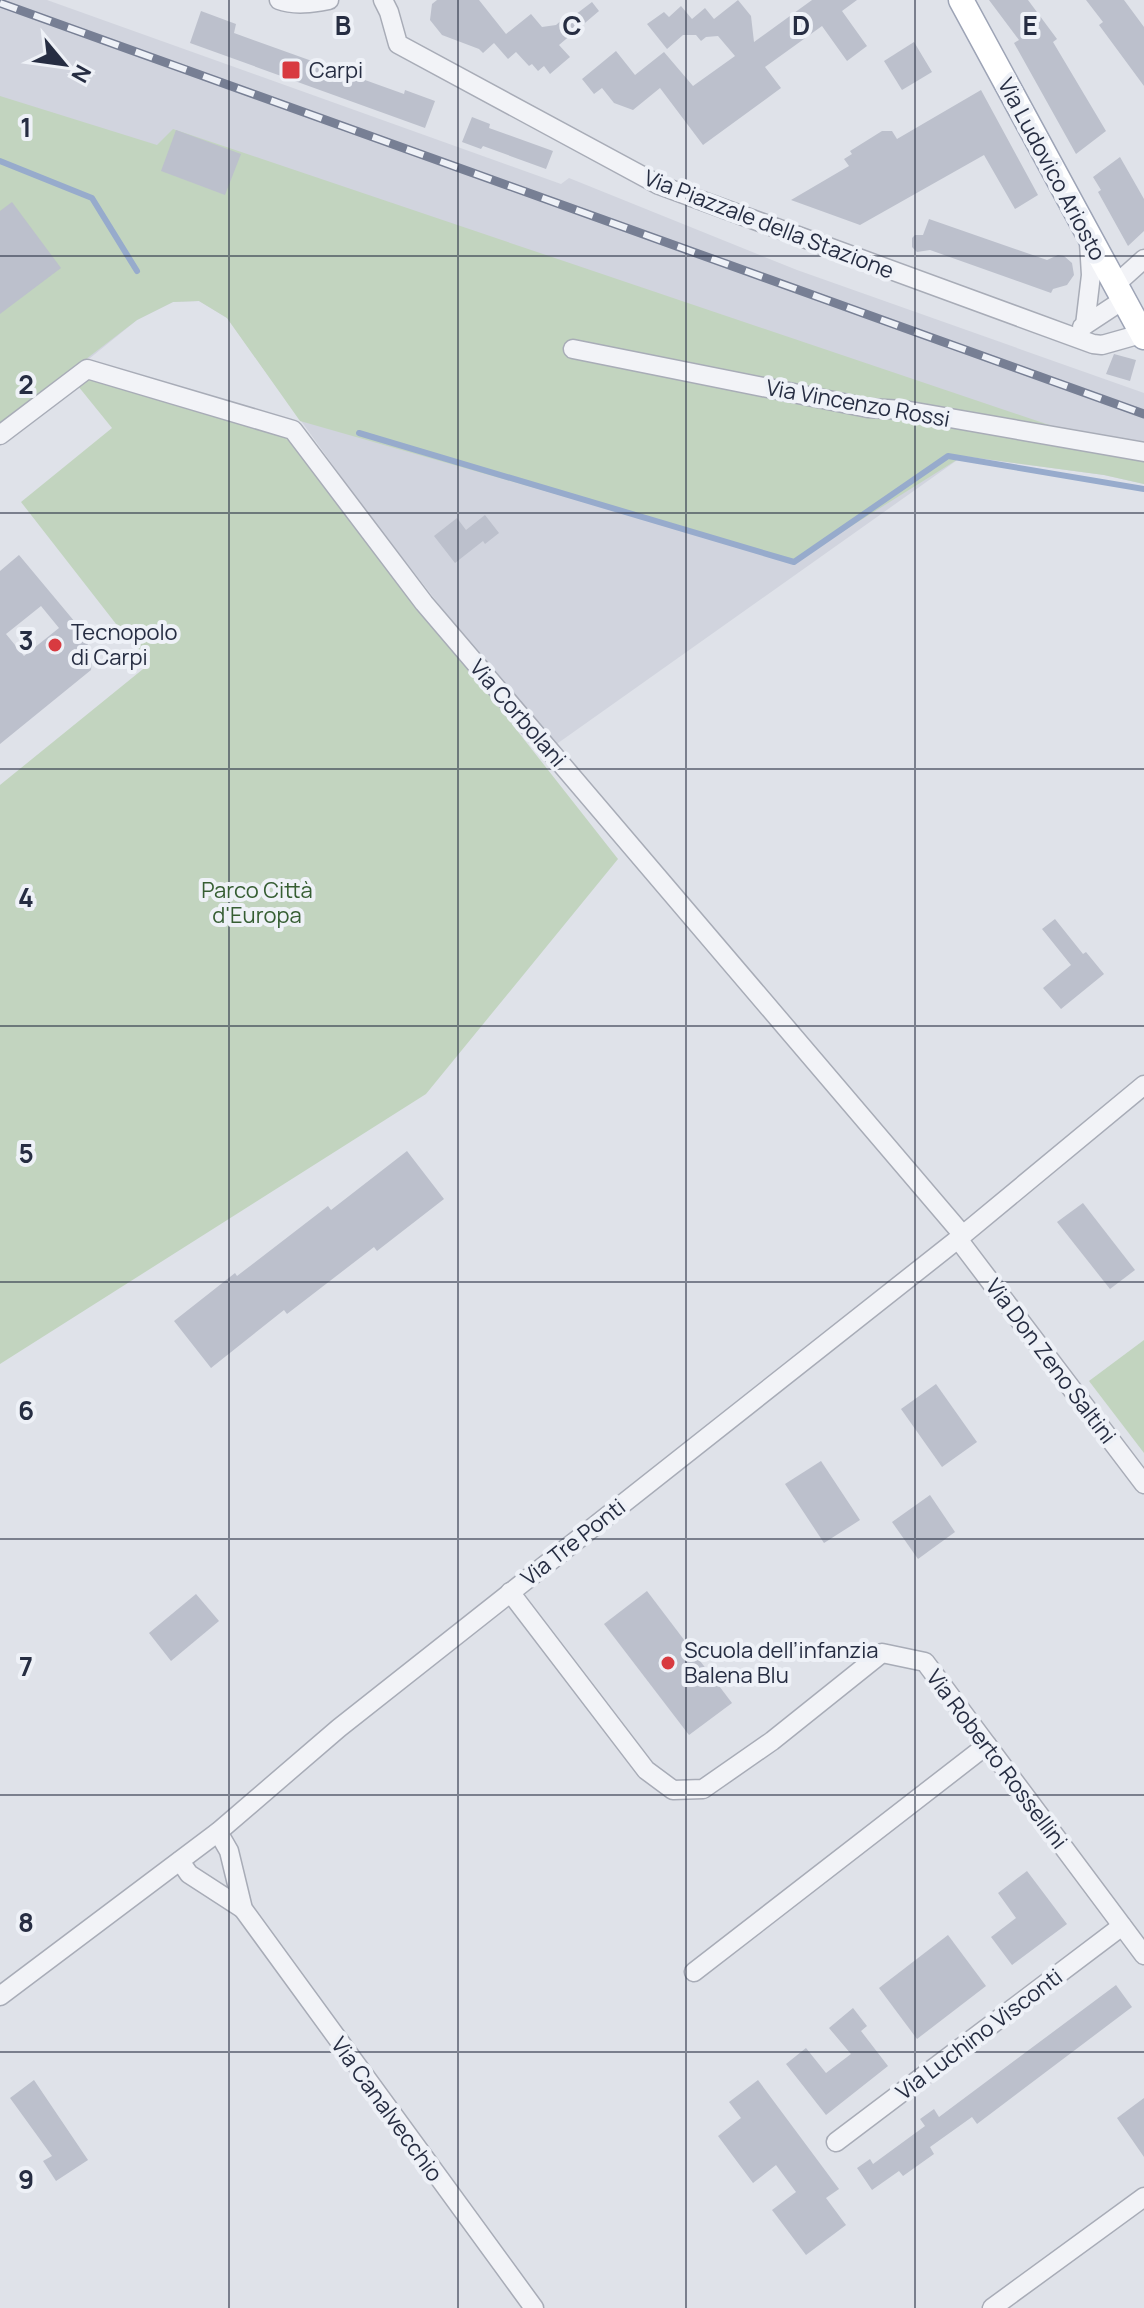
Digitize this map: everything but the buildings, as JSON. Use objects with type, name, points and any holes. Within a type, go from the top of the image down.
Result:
[{"type":"main road","name":"Via Ludovico Ariosto","points":[[961,0],[1143,336]]},
{"type":"street","points":[[279,0],[312,3],[329,0]]},
{"type":"street","name":"Via Piazzale della Stazione","points":[[383,0],[398,44],[659,185],[1065,335],[1102,345],[1143,336]]},
{"type":"street","points":[[1085,325],[1091,283],[1088,235]]},
{"type":"street","points":[[1065,335],[1085,325],[1119,292],[1144,259]]},
{"type":"street","name":"Via Vincenzo Rossi","points":[[573,349],[868,408],[904,410],[1144,452]]},
{"type":"street","name":"Via Corbolani","points":[[0,435],[87,369],[293,430],[424,603],[960,1236]]},
{"type":"street","name":"Via Tre Ponti","points":[[0,1996],[218,1832],[339,1728],[960,1236],[1144,1085]]},
{"type":"street","name":"Via Don Zeno Saltini","points":[[960,1236],[1144,1484]]},
{"type":"street","name":"Via Roberto Rossellini","points":[[510,1592],[646,1770],[673,1790],[703,1789],[772,1741],[882,1653],[925,1662],[1144,1955]]},
{"type":"street","points":[[694,1972],[987,1745]]},
{"type":"street","name":"Via Canalvecchio","points":[[218,1832],[229,1851],[243,1909]]},
{"type":"street","name":"Via Canalvecchio","points":[[180,1861],[189,1874],[243,1909],[534,2308]]},
{"type":"street","name":"Via Luchino Visconti","points":[[836,2142],[1122,1926]]},
{"type":"street","points":[[992,2308],[1144,2197]]},
{"type":"shaded area","points":[[0,0],[47,0],[561,184],[569,178],[797,270],[1144,393],[1144,484],[1104,475],[963,456],[551,748],[363,507],[227,318],[199,301],[173,302],[137,320],[0,431]]},
{"type":"green space","points":[[0,96],[157,145],[173,129],[1144,457],[1144,484],[1104,475],[963,456],[794,562],[300,421],[227,318],[199,301],[173,302],[137,320],[0,425]]},
{"type":"green space","name":"Parco Città d'Europa","points":[[92,375],[284,434],[618,859],[426,1094],[0,1364],[0,785],[148,665],[21,502],[112,428],[78,386]]},
{"type":"green space","points":[[1144,1340],[1144,1453],[1089,1381]]},
{"type":"waterway","points":[[0,161],[92,198],[137,271]]},
{"type":"waterway","points":[[359,433],[794,562],[948,456],[1144,489]]},
{"type":"railway","points":[[0,3],[1144,414]]},
{"type":"place","name":"Carpi","points":[[291,70]]},
{"type":"place","name":"Tecnopolo di Carpi","points":[[55,645]]},
{"type":"place","name":"Scuola dell’infanzia Balena Blu","points":[[668,1663]]}]
